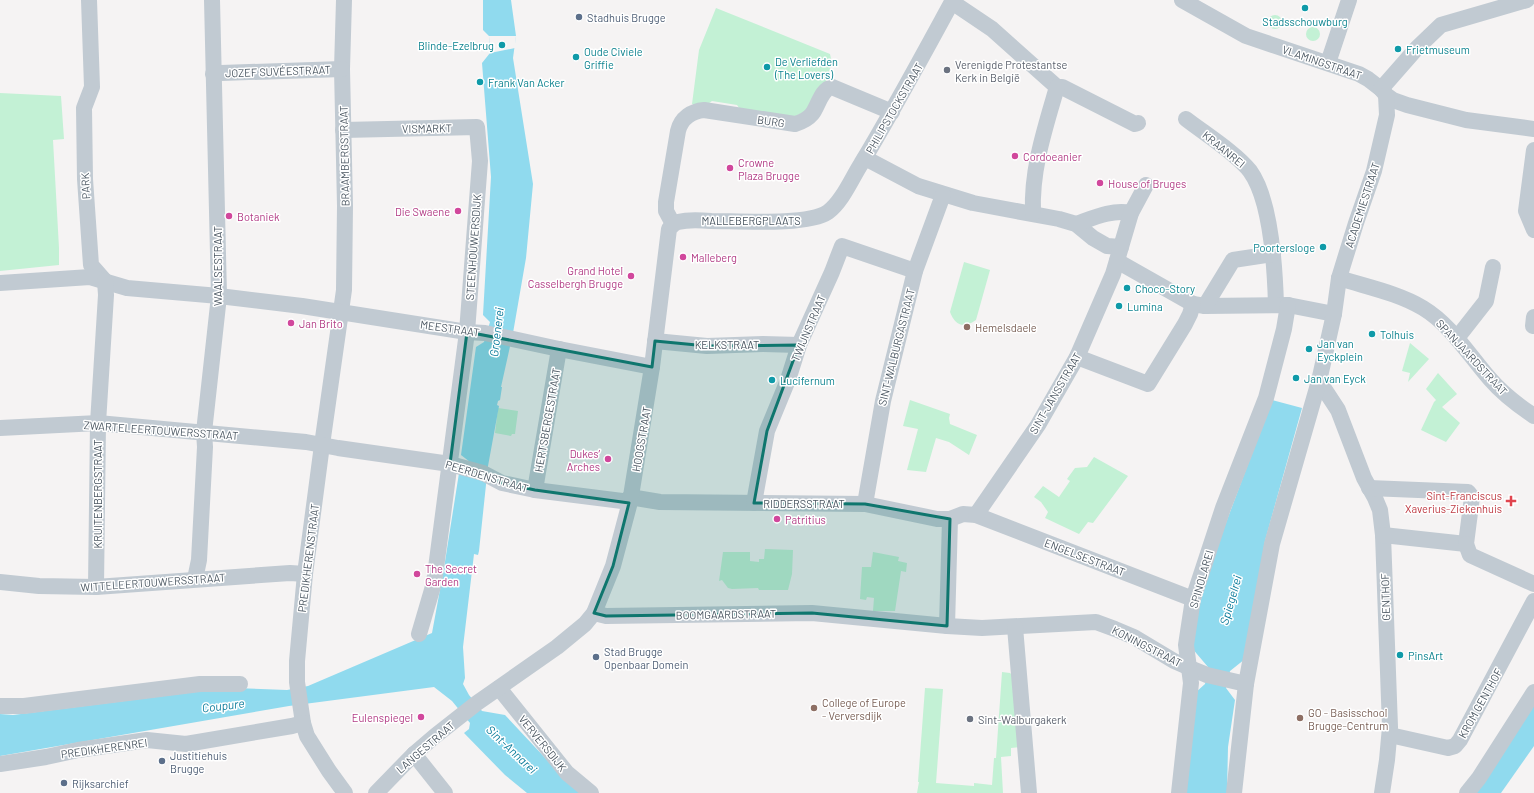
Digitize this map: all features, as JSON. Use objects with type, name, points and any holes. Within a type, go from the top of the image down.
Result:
[{"type":"street","name":"PARK","points":[[89,0],[92,88],[84,108],[85,179],[91,265],[105,281]]},
{"type":"street","name":"WAALSESTRAAT","points":[[196,579],[199,560],[204,432],[219,296],[212,0]]},
{"type":"street","name":"BRAAMBERGSTRAAT","points":[[342,312],[344,290],[345,206],[342,69],[344,0]]},
{"type":"street","name":"VLAMINGSTRAAT","points":[[1182,0],[1246,36],[1359,74],[1368,79],[1393,100],[1406,106],[1466,120],[1534,129]]},
{"type":"street","points":[[1328,63],[1349,0]]},
{"type":"street","points":[[1384,92],[1418,48],[1441,25],[1527,0]]},
{"type":"street","points":[[953,1],[992,29],[1057,87],[1062,87],[1135,124],[1138,123]]},
{"type":"street","name":"PHILIPSTOCKSTRAAT","points":[[829,212],[840,198],[865,158],[953,1]]},
{"type":"street","name":"JOZEF SUVÉESTRAAT","points":[[213,74],[342,69]]},
{"type":"street","name":"BURG","points":[[673,224],[666,211],[666,202],[679,127],[685,118],[697,111],[704,110],[795,124],[804,121],[811,115],[825,90],[832,87],[892,112]]},
{"type":"street","points":[[1032,213],[1032,197],[1041,138],[1057,87]]},
{"type":"street","name":"ACADEMIESTRAAT","points":[[1334,314],[1340,278],[1356,223],[1374,171],[1387,115],[1384,92]]},
{"type":"street","name":"KRAANREI","points":[[1186,119],[1231,153],[1250,171],[1260,188],[1265,207],[1282,305]]},
{"type":"street","name":"VISMARKT","points":[[343,130],[477,127],[480,161]]},
{"type":"street","points":[[1534,150],[1526,211],[1534,230]]},
{"type":"street","points":[[865,158],[918,186],[943,195],[1018,212],[1059,218],[1076,224],[1100,243],[1199,305],[1282,305],[1334,314],[1319,382],[1272,544],[1246,684],[1234,793]]},
{"type":"street","name":"STEENHOUWERSDIJK","points":[[467,332],[480,161]]},
{"type":"street","name":"SINT-JANSSTRAAT","points":[[976,515],[1038,425],[1077,357],[1113,274],[1131,213],[1146,185]]},
{"type":"street","name":"SINT-WALBURGASTRAAT","points":[[865,504],[883,401],[915,271],[943,195]]},
{"type":"street","points":[[1076,224],[1114,212],[1121,211],[1131,213]]},
{"type":"street","name":"MALLEBERGPLAATS","points":[[673,224],[688,220],[808,220],[829,212]]},
{"type":"street","name":"HOOGSTRAAT","points":[[477,703],[558,647],[594,613],[613,566],[630,500],[652,367],[667,238],[669,229],[673,224]]},
{"type":"street","name":"TWIJNSTRAAT","points":[[754,503],[767,431],[788,380],[799,345],[842,246],[915,271]]},
{"type":"street","points":[[1077,357],[1148,384],[1190,314],[1199,305],[1233,260],[1273,254]]},
{"type":"street","points":[[1457,338],[1486,301],[1493,267]]},
{"type":"street","name":"MEESTRAAT","points":[[0,283],[90,277],[127,288],[219,296],[342,312],[467,332],[485,333],[512,340],[652,367]]},
{"type":"street","name":"SPANJAARDSTRAAT","points":[[1340,278],[1397,296],[1423,308],[1441,322],[1457,338],[1491,380],[1522,408],[1534,416]]},
{"type":"street","name":"KRUITENBERGSTRAAT","points":[[96,587],[98,423],[106,295],[105,281]]},
{"type":"street","name":"SPINOLAREI","points":[[1179,793],[1191,683],[1186,645],[1193,599],[1223,508],[1266,398],[1284,329],[1282,305]]},
{"type":"street","name":"PREDIKHERENSTRAAT","points":[[342,312],[322,444],[305,574],[297,661],[300,706],[307,736],[328,771],[345,793]]},
{"type":"street","points":[[420,634],[434,583],[457,466],[467,332]]},
{"type":"street","name":"KELKSTRAAT","points":[[655,341],[707,346],[763,344],[799,345]]},
{"type":"street","name":"HERTSBERGESTRAAT","points":[[535,490],[559,349]]},
{"type":"street","name":"GENTHOF","points":[[1319,382],[1338,410],[1369,488],[1376,498],[1380,510],[1383,535],[1385,626],[1390,688],[1390,735],[1382,793]]},
{"type":"street","name":"ZWARTELEERTOUWERSSTRAAT","points":[[0,428],[98,423],[322,444]]},
{"type":"street","name":"PEERDENSTRAAT","points":[[322,444],[457,466],[488,474],[502,483],[535,490],[630,500]]},
{"type":"street","points":[[1369,488],[1468,492],[1472,497],[1466,544],[1470,555],[1534,584]]},
{"type":"street","name":"RIDDERSSTRAAT","points":[[630,500],[660,502],[865,504],[937,519],[950,519],[963,514],[976,515]]},
{"type":"street","name":"ENGELSESTRAAT","points":[[976,515],[1193,599]]},
{"type":"street","points":[[946,626],[950,519]]},
{"type":"street","points":[[1383,535],[1466,544]]},
{"type":"street","name":"WITTELEERTOUWERSSTRAAT","points":[[0,582],[39,586],[96,587],[290,573],[305,574]]},
{"type":"street","name":"KROM GENTHOF","points":[[1390,735],[1448,748],[1455,746],[1460,740],[1534,601]]},
{"type":"street","name":"BOOMGAARDSTRAAT","points":[[594,613],[606,616],[805,613],[946,626]]},
{"type":"street","name":"KONINGSTRAAT","points":[[946,626],[982,628],[1096,622],[1116,629],[1174,661],[1190,668],[1228,681],[1246,684]]},
{"type":"street","points":[[1015,627],[1029,793]]},
{"type":"street","points":[[0,706],[24,706],[200,684],[240,684]]},
{"type":"street","name":"VERVERSDIJK","points":[[499,688],[567,773],[591,793]]},
{"type":"street","points":[[1467,793],[1479,778],[1534,692]]},
{"type":"street","name":"LANGESTRAAT","points":[[376,793],[414,754],[477,703]]},
{"type":"street","name":"PREDIKHERENREI","points":[[0,764],[46,757],[78,750],[147,740],[186,744],[303,723]]},
{"type":"street","points":[[414,754],[444,793]]},
{"type":"highlighted area","points":[[467,332],[652,367],[655,341],[707,346],[799,345],[767,431],[754,503],[865,504],[950,519],[947,626],[812,613],[606,616],[594,613],[613,566],[629,503],[535,490],[502,483],[483,473],[450,464]]},
{"type":"green space","points":[[716,8],[830,54],[832,63],[824,86],[806,111],[790,119],[742,112],[737,105],[712,101],[705,106],[692,104],[699,50]]},
{"type":"green space","points":[[1272,15],[1278,15],[1282,19],[1282,25],[1278,29],[1272,29],[1268,25],[1268,19]]},
{"type":"green space","points":[[1310,27],[1316,27],[1320,31],[1320,37],[1316,41],[1310,41],[1306,37],[1306,31]]},
{"type":"green space","points":[[0,93],[61,96],[64,139],[53,140],[59,265],[0,271]]},
{"type":"green space","points":[[964,262],[990,270],[976,320],[963,325],[954,320],[950,312]]},
{"type":"green space","points":[[1410,343],[1429,359],[1408,382],[1410,373],[1402,371]]},
{"type":"green space","points":[[1438,373],[1457,394],[1442,407],[1460,423],[1446,442],[1421,430],[1436,400],[1426,389]]},
{"type":"green space","points":[[910,400],[950,414],[950,424],[977,435],[969,455],[949,442],[936,438],[926,472],[907,470],[918,429],[903,426]]},
{"type":"green space","points":[[498,408],[518,411],[515,434],[512,434],[511,436],[495,433]]},
{"type":"green space","points":[[1094,457],[1128,476],[1093,523],[1088,522],[1079,534],[1045,518],[1048,512],[1041,502],[1034,497],[1043,486],[1059,497],[1070,481],[1067,479],[1075,468],[1087,467]]},
{"type":"green space","points":[[765,549],[793,550],[792,574],[788,590],[759,590],[758,588],[732,589],[728,588],[722,580],[719,581],[723,552],[750,552],[750,561],[759,562],[759,559],[764,559]]},
{"type":"green space","points":[[873,552],[899,557],[898,561],[907,563],[906,572],[901,571],[895,611],[873,611],[874,598],[867,597],[866,600],[860,599],[862,567],[871,567]]},
{"type":"green space","points":[[1002,672],[1010,673],[1014,677],[1022,747],[1011,748],[1011,756],[1001,757],[1003,793],[917,793],[925,688],[943,689],[936,783],[974,786],[974,783],[992,785],[994,758],[996,758]]},
{"type":"water","points":[[483,0],[511,0],[516,36],[513,58],[533,184],[526,258],[513,333],[501,387],[500,400],[498,401],[497,405],[499,406],[488,466],[479,551],[478,555],[474,554],[463,647],[465,678],[463,684],[469,695],[482,711],[505,715],[563,777],[581,793],[527,793],[505,775],[464,733],[469,729],[470,723],[452,701],[434,687],[289,706],[0,756],[0,714],[13,715],[233,688],[287,690],[308,686],[432,633],[459,473],[470,462],[461,455],[476,347],[484,342],[490,322],[483,315],[491,177],[482,63],[490,53],[489,36],[483,30]]},
{"type":"water","name":"Spiegelrei","points":[[1272,400],[1302,408],[1265,541],[1245,659],[1230,671],[1226,688],[1235,700],[1228,747],[1227,793],[1185,793],[1195,693],[1205,684],[1208,667],[1191,647],[1206,576]]},
{"type":"water","points":[[1534,700],[1534,746],[1501,793],[1472,793]]},
{"type":"pier","name":"Blinde-Ezelbrug","points":[[489,36],[516,36],[515,48],[490,53]]},
{"type":"place","name":"Stadsschouwburg","points":[[1305,8]]},
{"type":"place","name":"Stadhuis Brugge","points":[[579,17]]},
{"type":"place","name":"Blinde-Ezelbrug","points":[[502,45]]},
{"type":"place","name":"Frietmuseum","points":[[1398,49]]},
{"type":"place","name":"Oude Civiele Griffie","points":[[576,57]]},
{"type":"place","name":"De Verliefden (The Lovers)","points":[[767,67]]},
{"type":"place","name":"Verenigde Protestantse Kerk in België","points":[[947,70]]},
{"type":"place","name":"Frank Van Acker","points":[[480,82]]},
{"type":"place","name":"Cordoeanier","points":[[1015,156]]},
{"type":"place","name":"Crowne Plaza Brugge","points":[[730,168]]},
{"type":"place","name":"House of Bruges","points":[[1100,183]]},
{"type":"place","name":"Die Swaene","points":[[458,211]]},
{"type":"place","name":"Botaniek","points":[[229,216]]},
{"type":"place","name":"Poortersloge","points":[[1323,247]]},
{"type":"place","name":"Malleberg","points":[[683,257]]},
{"type":"place","name":"Grand Hotel Casselbergh Brugge","points":[[631,276]]},
{"type":"place","name":"Choco-Story","points":[[1127,288]]},
{"type":"place","name":"Lumina","points":[[1119,306]]},
{"type":"place","name":"Jan Brito","points":[[291,323]]},
{"type":"place","name":"Hemelsdaele","points":[[967,327]]},
{"type":"place","name":"Tolhuis","points":[[1372,334]]},
{"type":"place","name":"Jan van Eyckplein","points":[[1309,349]]},
{"type":"place","name":"Jan van Eyck","points":[[1296,378]]},
{"type":"place","name":"Lucifernum","points":[[772,380]]},
{"type":"place","name":"Dukes’ Arches","points":[[608,459]]},
{"type":"place","name":"Sint-Franciscus Xaverius-Ziekenhuis","points":[[1511,501]]},
{"type":"place","name":"Patritius","points":[[777,519]]},
{"type":"place","name":"The Secret Garden","points":[[417,574]]},
{"type":"place","name":"PinsArt","points":[[1400,655]]},
{"type":"place","name":"Stad Brugge Openbaar Domein","points":[[596,657]]},
{"type":"place","name":"College of Europe - Verversdijk","points":[[814,708]]},
{"type":"place","name":"Eulenspiegel","points":[[421,717]]},
{"type":"place","name":"GO - Basisschool Brugge-Centrum","points":[[1300,718]]},
{"type":"place","name":"Sint-Walburgakerk","points":[[970,719]]},
{"type":"place","name":"Justitiehuis Brugge","points":[[162,761]]},
{"type":"place","name":"Rijksarchief","points":[[64,783]]},
{"type":"water label","name":"Groenerei","points":[[496,332]]},
{"type":"water label","name":"Coupure","points":[[223,705]]},
{"type":"water label","name":"Sint-Annarei","points":[[512,749]]}]
